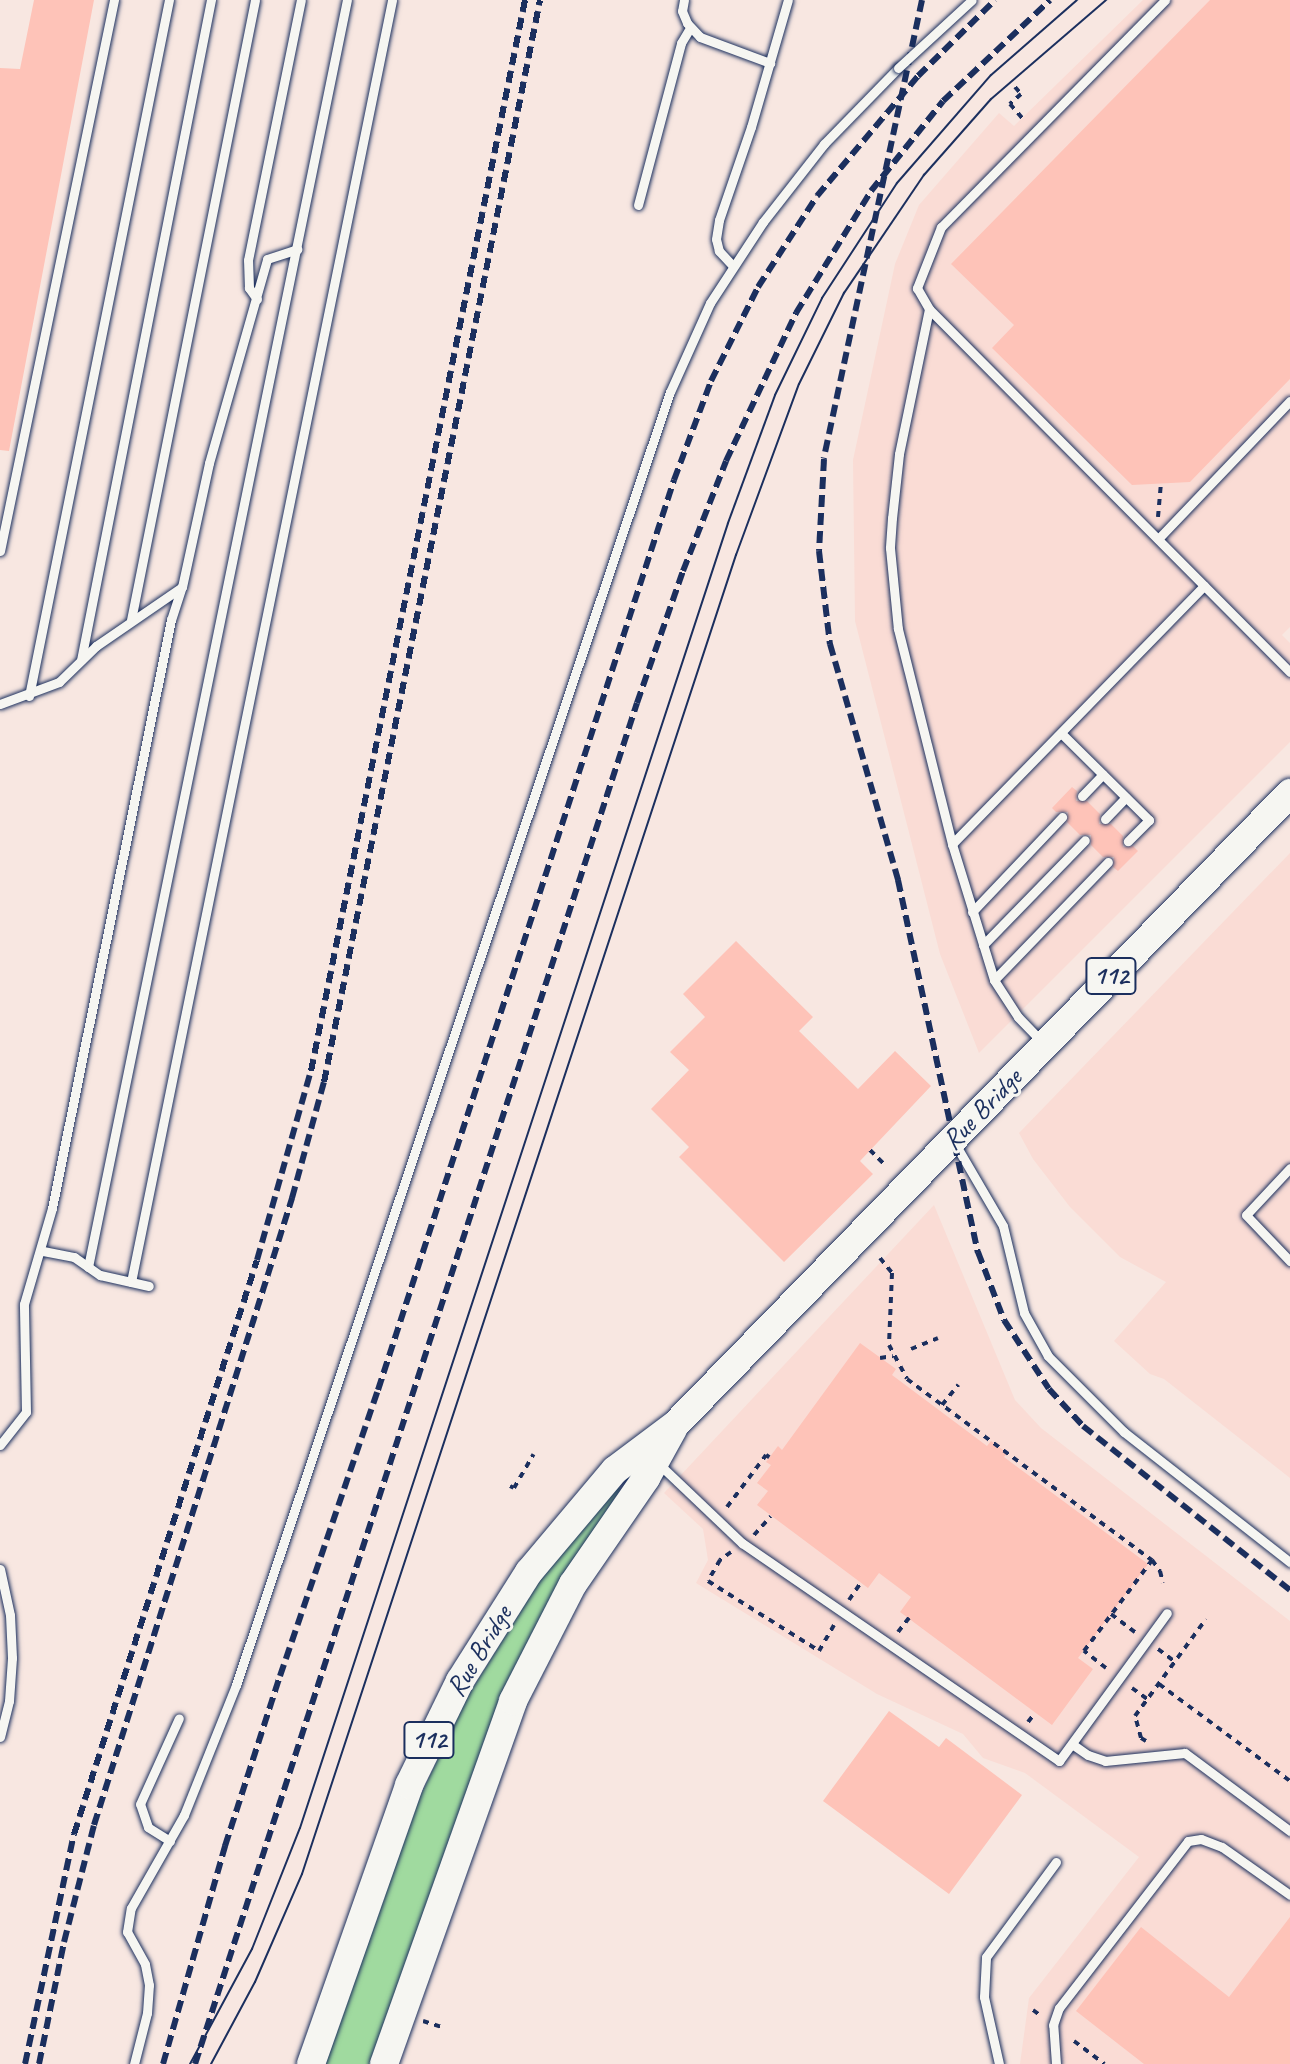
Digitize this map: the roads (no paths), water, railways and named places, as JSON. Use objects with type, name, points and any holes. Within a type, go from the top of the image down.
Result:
[{"type":"main road","name":"Rue Bridge","points":[[384,2064],[513,1701],[648,1455],[1290,793]]},
{"type":"main road","name":"Rue Bridge","points":[[311,2064],[397,1815],[447,1705],[529,1572],[590,1496],[648,1455]]},
{"type":"lane","points":[[0,551],[114,0]]},
{"type":"lane","points":[[29,696],[169,0]]},
{"type":"lane","points":[[81,660],[211,0]]},
{"type":"lane","points":[[131,620],[255,0]]},
{"type":"lane","points":[[257,299],[249,288],[248,260],[301,0]]},
{"type":"lane","points":[[88,1267],[347,0]]},
{"type":"lane","points":[[131,1282],[392,0]]},
{"type":"lane","points":[[684,0],[682,11],[690,28],[713,44],[770,63]]},
{"type":"lane","points":[[733,266],[719,251],[716,239],[719,220],[788,0]]},
{"type":"lane","points":[[134,2064],[147,2013],[149,1985],[145,1964],[127,1932],[127,1919],[170,1841],[236,1685],[655,431],[696,328],[733,266],[803,168],[898,68],[972,0]]},
{"type":"lane","points":[[1165,0],[941,227],[917,288],[929,309],[1290,672]]},
{"type":"lane","points":[[638,205],[681,43],[690,28]]},
{"type":"lane","points":[[0,1445],[26,1412],[24,1304],[43,1251],[171,620],[182,587],[209,463],[267,259],[297,249]]},
{"type":"lane","points":[[929,309],[899,454],[890,548],[898,629],[952,844],[994,980],[1018,1017],[1045,1045]]},
{"type":"lane","points":[[1158,539],[1290,401]]},
{"type":"lane","points":[[952,844],[1204,586]]},
{"type":"lane","points":[[0,704],[29,696],[59,682],[131,620],[182,587]]},
{"type":"lane","points":[[1061,733],[1149,820],[1128,841]]},
{"type":"lane","points":[[1082,796],[1103,774]]},
{"type":"lane","points":[[1105,819],[1126,797]]},
{"type":"lane","points":[[972,912],[1062,817]]},
{"type":"lane","points":[[983,945],[1085,840]]},
{"type":"lane","points":[[994,980],[1108,862]]},
{"type":"lane","points":[[952,1139],[1003,1226],[1024,1313],[1048,1356],[1124,1432],[1290,1562]]},
{"type":"lane","points":[[1290,1168],[1246,1215],[1290,1261]]},
{"type":"lane","points":[[43,1251],[74,1257],[100,1275],[149,1286]]},
{"type":"lane","points":[[648,1455],[742,1543],[1059,1761],[1167,1613]]},
{"type":"lane","points":[[0,1569],[8,1598],[12,1647],[9,1701],[0,1737]]},
{"type":"lane","points":[[170,1841],[148,1827],[140,1804],[179,1718]]},
{"type":"lane","points":[[1072,1744],[1099,1760],[1185,1753],[1290,1831]]},
{"type":"lane","points":[[1056,2064],[1053,2025],[1059,2008],[1188,1841],[1213,1842],[1290,1895]]},
{"type":"lane","points":[[999,2064],[984,1997],[986,1957],[1056,1862]]},
{"type":"tram line","points":[[190,2064],[252,1949],[300,1828],[728,523],[775,395],[822,298],[897,183],[991,75],[1077,0]]},
{"type":"tram line","points":[[211,2064],[255,1982],[302,1874],[736,555],[799,384],[844,293],[924,175],[991,99],[1106,0]]},
{"type":"railway","points":[[25,2064],[74,1834],[257,1260],[311,1071],[525,0]]},
{"type":"railway","points":[[39,2064],[64,1942],[94,1825],[292,1198],[324,1082],[540,0]]},
{"type":"railway","points":[[922,0],[824,459],[819,551],[830,644],[898,880],[978,1252],[1004,1320],[1049,1389],[1083,1426],[1290,1590]]},
{"type":"railway","points":[[163,2064],[225,1846],[280,1676],[378,1390],[674,480],[711,381],[758,287],[817,196],[918,76],[995,0]]},
{"type":"railway","points":[[195,2064],[637,703],[726,461],[796,313],[871,191],[943,101],[1050,0]]}]
